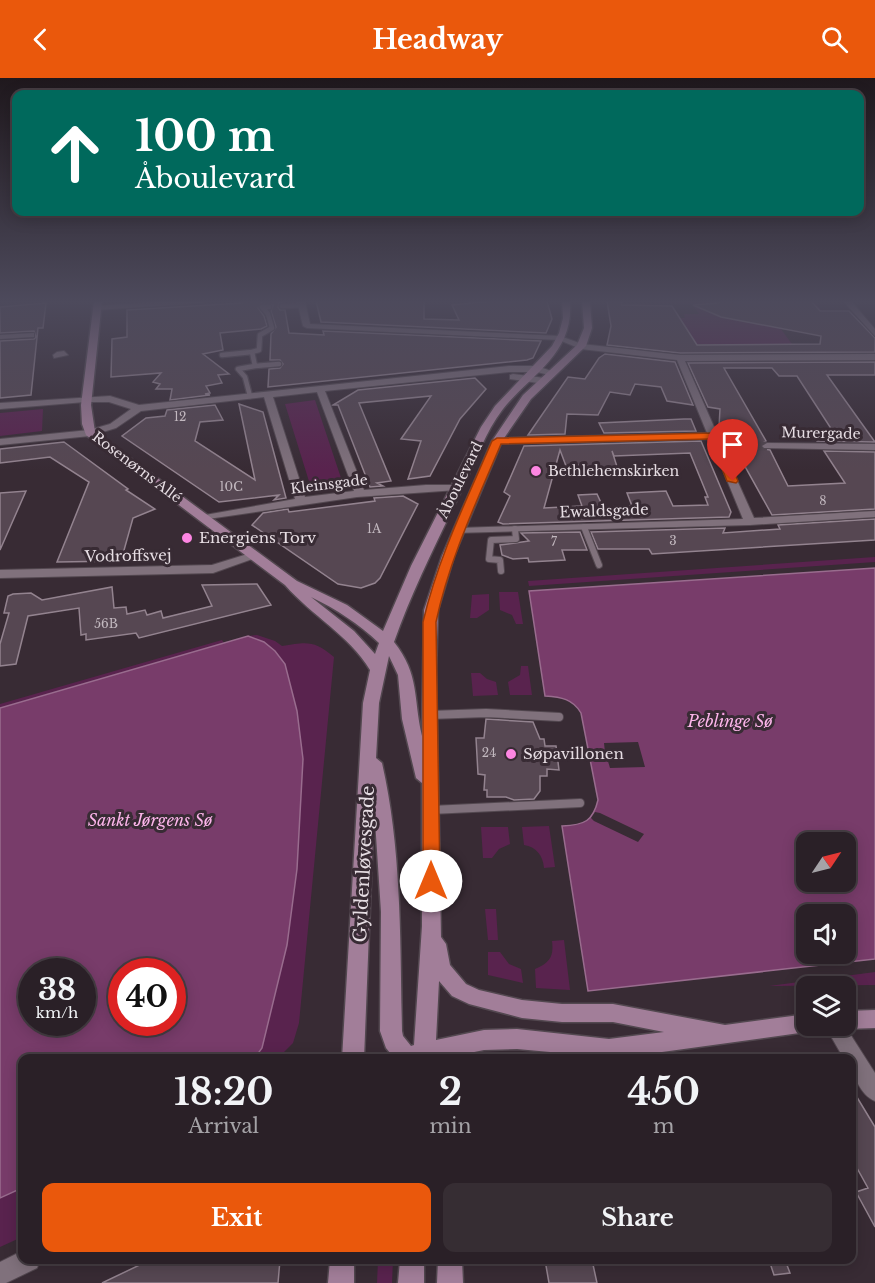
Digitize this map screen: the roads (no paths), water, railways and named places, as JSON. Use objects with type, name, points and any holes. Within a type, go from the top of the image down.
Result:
[{"type":"street","name":"Rosenørns Allé","points":[[92,357],[86,399],[86,424],[90,433],[290,582],[312,605],[357,644],[373,661],[377,669]]},
{"type":"street","name":"Åboulevard","points":[[377,669],[399,608],[490,422],[505,401],[549,357]]},
{"type":"street","name":"Åboulevard","points":[[430,715],[431,610],[437,586],[458,531],[497,441],[521,405],[567,357]]},
{"type":"street","points":[[674,357],[829,357]]},
{"type":"street","points":[[680,358],[750,522]]},
{"type":"street","points":[[0,406],[110,399],[138,408],[509,369],[537,369],[553,373]]},
{"type":"street","points":[[472,374],[545,381]]},
{"type":"street","points":[[320,390],[361,495]]},
{"type":"street","points":[[268,395],[301,502]]},
{"type":"street","points":[[0,442],[90,433],[113,426],[138,408]]},
{"type":"street","points":[[497,441],[714,436]]},
{"type":"street","points":[[719,448],[745,446]]},
{"type":"street","name":"Murergade","points":[[767,446],[875,447]]},
{"type":"street","name":"Kleinsgade","points":[[205,518],[301,502],[457,487]]},
{"type":"street","name":"Ewaldsgade","points":[[458,531],[750,522],[875,514]]},
{"type":"street","name":"Vodroffsvej","points":[[0,574],[213,569],[254,555]]},
{"type":"street","name":"Rosenørns Allé","points":[[290,582],[327,598],[386,642],[401,663],[405,673],[409,712],[431,810]]},
{"type":"street","name":"Gyldenløvesgade","points":[[353,1054],[371,703],[377,669]]},
{"type":"street","points":[[412,1054],[432,926],[430,715]]},
{"type":"street","points":[[370,740],[384,810],[390,912],[391,1031],[393,1041],[408,1054]]},
{"type":"street","points":[[432,926],[441,969],[459,990],[476,998],[522,1009],[562,1013],[613,1013],[724,1034]]},
{"type":"street","points":[[856,1020],[875,1019]]},
{"type":"street","points":[[590,1054],[615,1048],[796,1025]]},
{"type":"street","points":[[840,1036],[852,1054]]},
{"type":"street","points":[[425,1054],[484,1040],[517,1039],[615,1048]]},
{"type":"street","points":[[856,1061],[875,1091]]},
{"type":"street","points":[[0,1274],[21,1264]]},
{"type":"street","points":[[340,1283],[342,1264]]},
{"type":"street","points":[[411,1264],[411,1283]]},
{"type":"street","points":[[450,1264],[450,1283]]},
{"type":"lane","points":[[253,357],[255,366]]},
{"type":"lane","points":[[250,396],[245,377],[238,369],[279,364]]},
{"type":"lane","points":[[584,527],[599,565]]},
{"type":"lane","points":[[501,571],[500,560],[489,559],[491,540],[516,539],[515,529]]},
{"type":"lane","points":[[430,715],[486,713],[559,717]]},
{"type":"lane","points":[[431,810],[580,803]]},
{"type":"water","name":"Peblinge Sø","points":[[875,568],[875,959],[856,961],[856,904],[796,904],[796,964],[830,964],[588,991],[562,826],[587,821],[594,813],[598,800],[581,713],[578,708],[566,700],[545,696],[529,591]]},
{"type":"water","name":"Sankt Jørgens Sø","points":[[248,636],[264,642],[285,664],[297,711],[303,759],[297,869],[287,945],[262,1048],[258,1054],[18,1054],[18,1190],[0,1198],[0,708]]},
{"type":"tunnel","points":[[745,446],[767,446]]},
{"type":"place","name":"Bethlehemskirken","points":[[536,471]]},
{"type":"place","name":"Energiens Torv","points":[[187,538]]},
{"type":"place","name":"Søpavillonen","points":[[511,754]]}]
